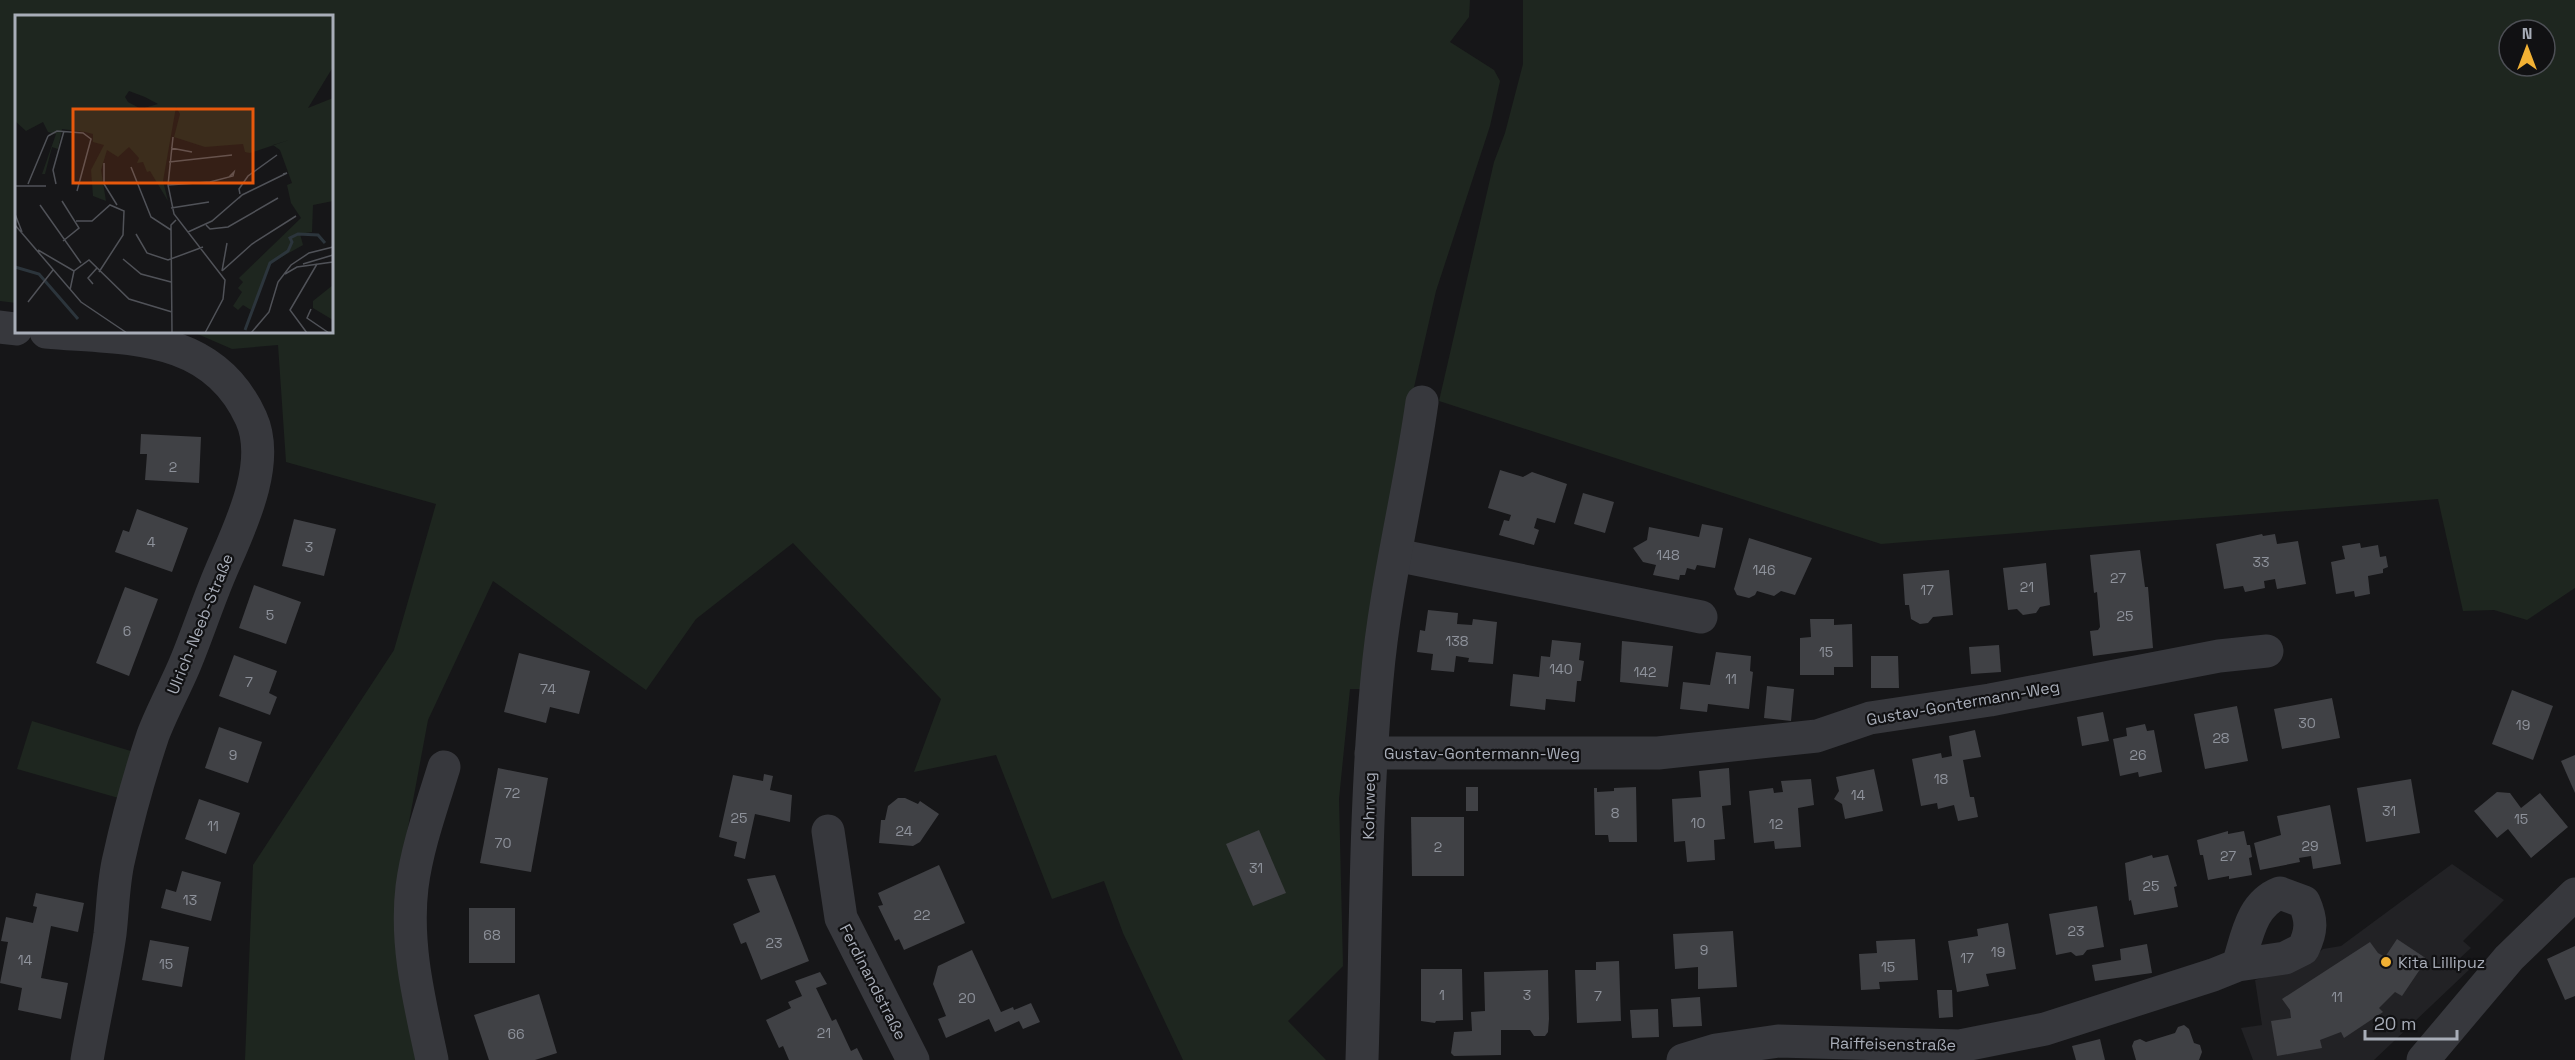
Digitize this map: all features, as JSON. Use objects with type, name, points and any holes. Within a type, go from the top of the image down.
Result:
[{"type":"street","points":[[0,327],[15,329]]},
{"type":"street","name":"Ulrich-Neeb-Straße","points":[[57,333],[146,341],[190,353],[218,370],[238,397],[252,420],[256,444],[256,478],[249,506],[208,601],[186,663],[154,734],[118,859],[110,936],[87,1060]]},
{"type":"street","name":"Kohrweg","points":[[1362,1060],[1371,753],[1377,677],[1388,594],[1422,402]]},
{"type":"street","points":[[1396,555],[1701,617]]},
{"type":"street","name":"Gustav-Gontermann-Weg","points":[[1371,753],[1658,753],[1817,736],[1870,718],[1990,700],[2219,656],[2267,651]]},
{"type":"street","points":[[432,1060],[416,985],[410,927],[412,886],[444,767]]},
{"type":"street","name":"Ferdinandstraße","points":[[828,831],[841,918],[913,1060]]},
{"type":"street","points":[[2423,1060],[2509,958],[2575,894]]},
{"type":"street","name":"Raiffeisenstraße","points":[[1683,1060],[1716,1050],[1778,1041],[1960,1046],[2045,1029],[2238,965]]},
{"type":"shaded area","points":[[0,0],[1470,0],[1469,17],[1450,42],[1494,70],[1500,81],[1490,126],[1436,291],[1407,418],[1360,689],[1350,689],[1339,799],[1343,966],[1288,1021],[1326,1060],[1183,1060],[1123,933],[1104,881],[1052,899],[996,755],[914,772],[941,699],[793,543],[696,619],[646,690],[493,581],[428,720],[401,865],[420,1060],[245,1060],[253,865],[394,650],[436,504],[286,462],[278,345],[232,349],[195,333],[333,333],[333,15],[15,15],[15,303],[0,301]]},
{"type":"shaded area","points":[[1523,0],[2575,0],[2575,588],[2527,620],[2494,610],[2463,611],[2438,499],[1881,544],[1439,401],[1494,162],[1505,133],[1523,64]]},
{"type":"shaded area","points":[[32,721],[134,752],[122,799],[17,769]]},
{"type":"shaded area","name":"Kita Lillipuz","points":[[2452,864],[2504,900],[2463,941],[2471,948],[2460,958],[2471,968],[2374,1060],[2253,1060],[2241,1028],[2262,1025],[2255,980],[2302,966],[2323,949],[2341,946]]},
{"type":"building","points":[[141,434],[201,437],[199,483],[145,480],[147,454],[140,454]]},
{"type":"building","points":[[1500,470],[1523,477],[1532,472],[1567,484],[1555,523],[1537,518],[1534,528],[1539,530],[1534,545],[1499,535],[1504,520],[1509,521],[1511,515],[1488,508]]},
{"type":"building","points":[[1583,493],[1614,502],[1605,533],[1574,524]]},
{"type":"building","points":[[137,509],[188,528],[172,572],[115,552],[123,530],[129,532]]},
{"type":"building","points":[[294,519],[336,529],[324,576],[282,566]]},
{"type":"building","points":[[1702,524],[1723,528],[1715,568],[1697,565],[1695,570],[1687,568],[1685,575],[1680,575],[1679,580],[1653,575],[1656,565],[1643,562],[1633,548],[1647,540],[1649,527],[1699,537]]},
{"type":"building","points":[[2262,534],[2263,536],[2275,534],[2277,544],[2298,541],[2306,584],[2277,589],[2275,579],[2264,581],[2265,588],[2245,592],[2243,586],[2224,589],[2216,544]]},
{"type":"building","points":[[1749,538],[1812,558],[1795,595],[1781,591],[1774,596],[1757,591],[1749,598],[1737,595],[1734,589]]},
{"type":"building","points":[[2360,543],[2361,548],[2378,545],[2380,557],[2386,556],[2388,567],[2383,569],[2383,573],[2368,576],[2370,594],[2355,597],[2354,591],[2336,594],[2331,562],[2345,559],[2342,546]]},
{"type":"building","points":[[2140,550],[2145,587],[2148,587],[2153,648],[2093,656],[2090,631],[2098,630],[2100,627],[2097,592],[2094,593],[2090,555]]},
{"type":"building","points":[[2046,563],[2050,605],[2040,607],[2036,613],[2023,615],[2017,609],[2008,610],[2003,568]]},
{"type":"building","points":[[1949,570],[1953,615],[1933,617],[1928,623],[1920,624],[1911,619],[1909,605],[1905,605],[1903,574]]},
{"type":"building","points":[[254,585],[301,602],[286,644],[239,628]]},
{"type":"building","points":[[125,587],[158,599],[129,676],[96,663]]},
{"type":"building","points":[[1428,610],[1458,613],[1457,624],[1472,625],[1473,619],[1497,622],[1493,664],[1468,662],[1469,658],[1456,656],[1454,672],[1431,670],[1433,654],[1417,652],[1420,630],[1425,631]]},
{"type":"building","points":[[1810,619],[1834,619],[1834,625],[1852,624],[1853,667],[1834,667],[1834,675],[1800,675],[1800,638],[1811,637]]},
{"type":"building","points":[[1552,640],[1581,643],[1579,660],[1584,661],[1581,681],[1577,681],[1575,702],[1546,699],[1545,710],[1510,706],[1513,674],[1539,677],[1541,656],[1550,657]]},
{"type":"building","points":[[1622,641],[1673,646],[1668,687],[1620,682]]},
{"type":"building","points":[[1999,645],[2001,672],[1971,674],[1969,647]]},
{"type":"building","points":[[1716,652],[1751,656],[1750,671],[1753,672],[1749,709],[1708,704],[1707,712],[1680,709],[1683,682],[1710,685]]},
{"type":"building","points":[[519,653],[590,671],[579,714],[550,707],[546,723],[504,712]]},
{"type":"building","points":[[234,655],[277,671],[269,693],[277,697],[270,715],[219,696]]},
{"type":"building","points":[[1871,656],[1898,656],[1899,688],[1871,688]]},
{"type":"building","points":[[1767,686],[1794,689],[1791,721],[1764,718]]},
{"type":"building","points":[[2512,690],[2553,706],[2533,760],[2492,744]]},
{"type":"building","points":[[2332,698],[2340,738],[2282,749],[2274,709]]},
{"type":"building","points":[[2237,706],[2248,761],[2205,769],[2194,714]]},
{"type":"building","points":[[2103,712],[2109,741],[2082,746],[2077,717]]},
{"type":"building","points":[[2145,724],[2147,731],[2154,730],[2162,772],[2139,777],[2138,772],[2120,776],[2113,739],[2127,736],[2126,728]]},
{"type":"building","points":[[219,727],[262,742],[248,783],[205,768]]},
{"type":"building","points":[[1975,730],[1981,757],[1963,760],[1970,797],[1974,797],[1978,817],[1958,821],[1954,805],[1938,809],[1937,803],[1921,806],[1912,759],[1941,753],[1942,758],[1952,756],[1949,736]]},
{"type":"building","points":[[2575,755],[2575,793],[2561,761]]},
{"type":"building","points":[[498,768],[548,778],[531,872],[480,863]]},
{"type":"building","points":[[1729,768],[1731,805],[1722,806],[1725,839],[1714,840],[1715,860],[1687,862],[1685,841],[1674,842],[1672,799],[1701,797],[1699,771]]},
{"type":"building","points":[[1874,769],[1883,811],[1845,819],[1842,804],[1834,799],[1839,791],[1836,777]]},
{"type":"building","points":[[764,774],[773,776],[770,790],[792,795],[790,822],[755,814],[745,859],[734,856],[737,842],[719,837],[733,775],[763,781]]},
{"type":"building","points":[[1811,779],[1814,805],[1798,808],[1801,847],[1775,849],[1774,841],[1754,843],[1749,791],[1773,788],[1774,793],[1783,792],[1781,781]]},
{"type":"building","points":[[2411,779],[2420,833],[2366,842],[2357,788]]},
{"type":"building","points":[[1466,787],[1478,787],[1478,811],[1466,811]]},
{"type":"building","points":[[1636,787],[1637,842],[1609,842],[1608,835],[1595,835],[1594,788],[1597,788],[1597,792],[1614,791],[1614,788]]},
{"type":"building","points":[[2497,792],[2510,793],[2521,808],[2540,793],[2568,827],[2531,858],[2508,829],[2497,838],[2474,811]]},
{"type":"building","points":[[898,798],[905,798],[918,804],[920,801],[939,814],[920,842],[913,846],[879,843],[881,820],[885,820],[888,806]]},
{"type":"building","points":[[199,799],[240,813],[226,854],[185,839]]},
{"type":"building","points":[[2330,805],[2341,864],[2313,869],[2311,856],[2299,858],[2300,862],[2260,870],[2254,843],[2281,835],[2277,816]]},
{"type":"building","points":[[1411,817],[1464,817],[1464,876],[1412,876]]},
{"type":"building","points":[[1259,830],[1286,893],[1253,906],[1226,844]]},
{"type":"building","points":[[2228,831],[2228,834],[2244,831],[2247,845],[2250,845],[2252,857],[2249,858],[2252,875],[2208,880],[2203,855],[2200,855],[2197,840]]},
{"type":"building","points":[[2152,855],[2153,858],[2168,855],[2177,886],[2174,887],[2178,907],[2134,915],[2131,900],[2129,901],[2125,863]]},
{"type":"building","points":[[939,865],[965,923],[904,950],[899,939],[895,941],[878,906],[883,905],[878,893]]},
{"type":"building","points":[[182,871],[221,882],[211,921],[161,908],[166,889],[176,892]]},
{"type":"building","points":[[775,875],[809,961],[761,980],[746,942],[741,944],[733,924],[760,912],[747,879]]},
{"type":"building","points":[[36,893],[84,903],[78,932],[51,926],[41,978],[68,983],[61,1019],[18,1010],[22,988],[0,983],[8,942],[1,941],[6,917],[33,923],[37,907],[33,906]]},
{"type":"building","points":[[2097,906],[2104,947],[2087,950],[2083,955],[2076,956],[2071,952],[2056,955],[2049,914]]},
{"type":"building","points":[[469,908],[515,908],[515,963],[469,963]]},
{"type":"building","points":[[2008,923],[2016,969],[1986,974],[1989,986],[1957,992],[1948,941],[1978,936],[1977,929]]},
{"type":"building","points":[[1733,931],[1737,987],[1698,989],[1698,967],[1675,969],[1673,934]]},
{"type":"building","points":[[1915,939],[1918,980],[1879,982],[1880,989],[1861,990],[1859,954],[1877,953],[1876,941]]},
{"type":"building","points":[[2397,939],[2427,959],[2402,996],[2395,992],[2379,1008],[2383,1012],[2344,1038],[2341,1032],[2320,1040],[2322,1048],[2277,1056],[2271,1021],[2291,1018],[2290,1010],[2282,999],[2370,942],[2378,953],[2385,957]]},
{"type":"building","points":[[150,940],[189,947],[182,987],[142,980]]},
{"type":"building","points":[[2147,944],[2152,973],[2095,981],[2092,965],[2121,960],[2120,949]]},
{"type":"building","points":[[2575,946],[2575,996],[2565,1000],[2547,959]]},
{"type":"building","points":[[972,950],[1001,1012],[1013,1007],[1014,1010],[1031,1003],[1040,1022],[1023,1029],[1019,1021],[995,1032],[989,1019],[946,1038],[938,1019],[946,1016],[933,984],[938,966]]},
{"type":"building","points":[[1619,961],[1621,1021],[1577,1023],[1575,970],[1596,970],[1596,962]]},
{"type":"building","points":[[1421,969],[1462,969],[1463,1020],[1436,1021],[1435,1023],[1421,1021]]},
{"type":"building","points":[[1548,970],[1549,1019],[1548,1032],[1545,1036],[1534,1036],[1530,1030],[1501,1030],[1501,1055],[1454,1056],[1451,1053],[1454,1032],[1472,1031],[1471,1012],[1485,1011],[1484,972]]},
{"type":"building","points":[[820,972],[827,984],[816,988],[832,1021],[836,1019],[851,1051],[857,1048],[863,1060],[789,1060],[783,1046],[779,1048],[766,1020],[791,1008],[788,1002],[802,996],[795,981]]},
{"type":"building","points":[[1937,990],[1952,990],[1953,1017],[1939,1018]]},
{"type":"building","points":[[539,994],[557,1053],[535,1060],[489,1060],[474,1015]]},
{"type":"building","points":[[1700,997],[1702,1026],[1673,1027],[1671,999]]},
{"type":"building","points":[[1658,1009],[1659,1037],[1632,1038],[1630,1010]]},
{"type":"building","points":[[2184,1025],[2189,1029],[2194,1043],[2200,1045],[2202,1052],[2199,1060],[2136,1060],[2132,1046],[2134,1041],[2140,1039],[2146,1042],[2175,1033],[2178,1027]]},
{"type":"building","points":[[2100,1039],[2105,1060],[2076,1060],[2072,1046]]},
{"type":"place","name":"Kita Lillipuz","points":[[2386,962]]}]
